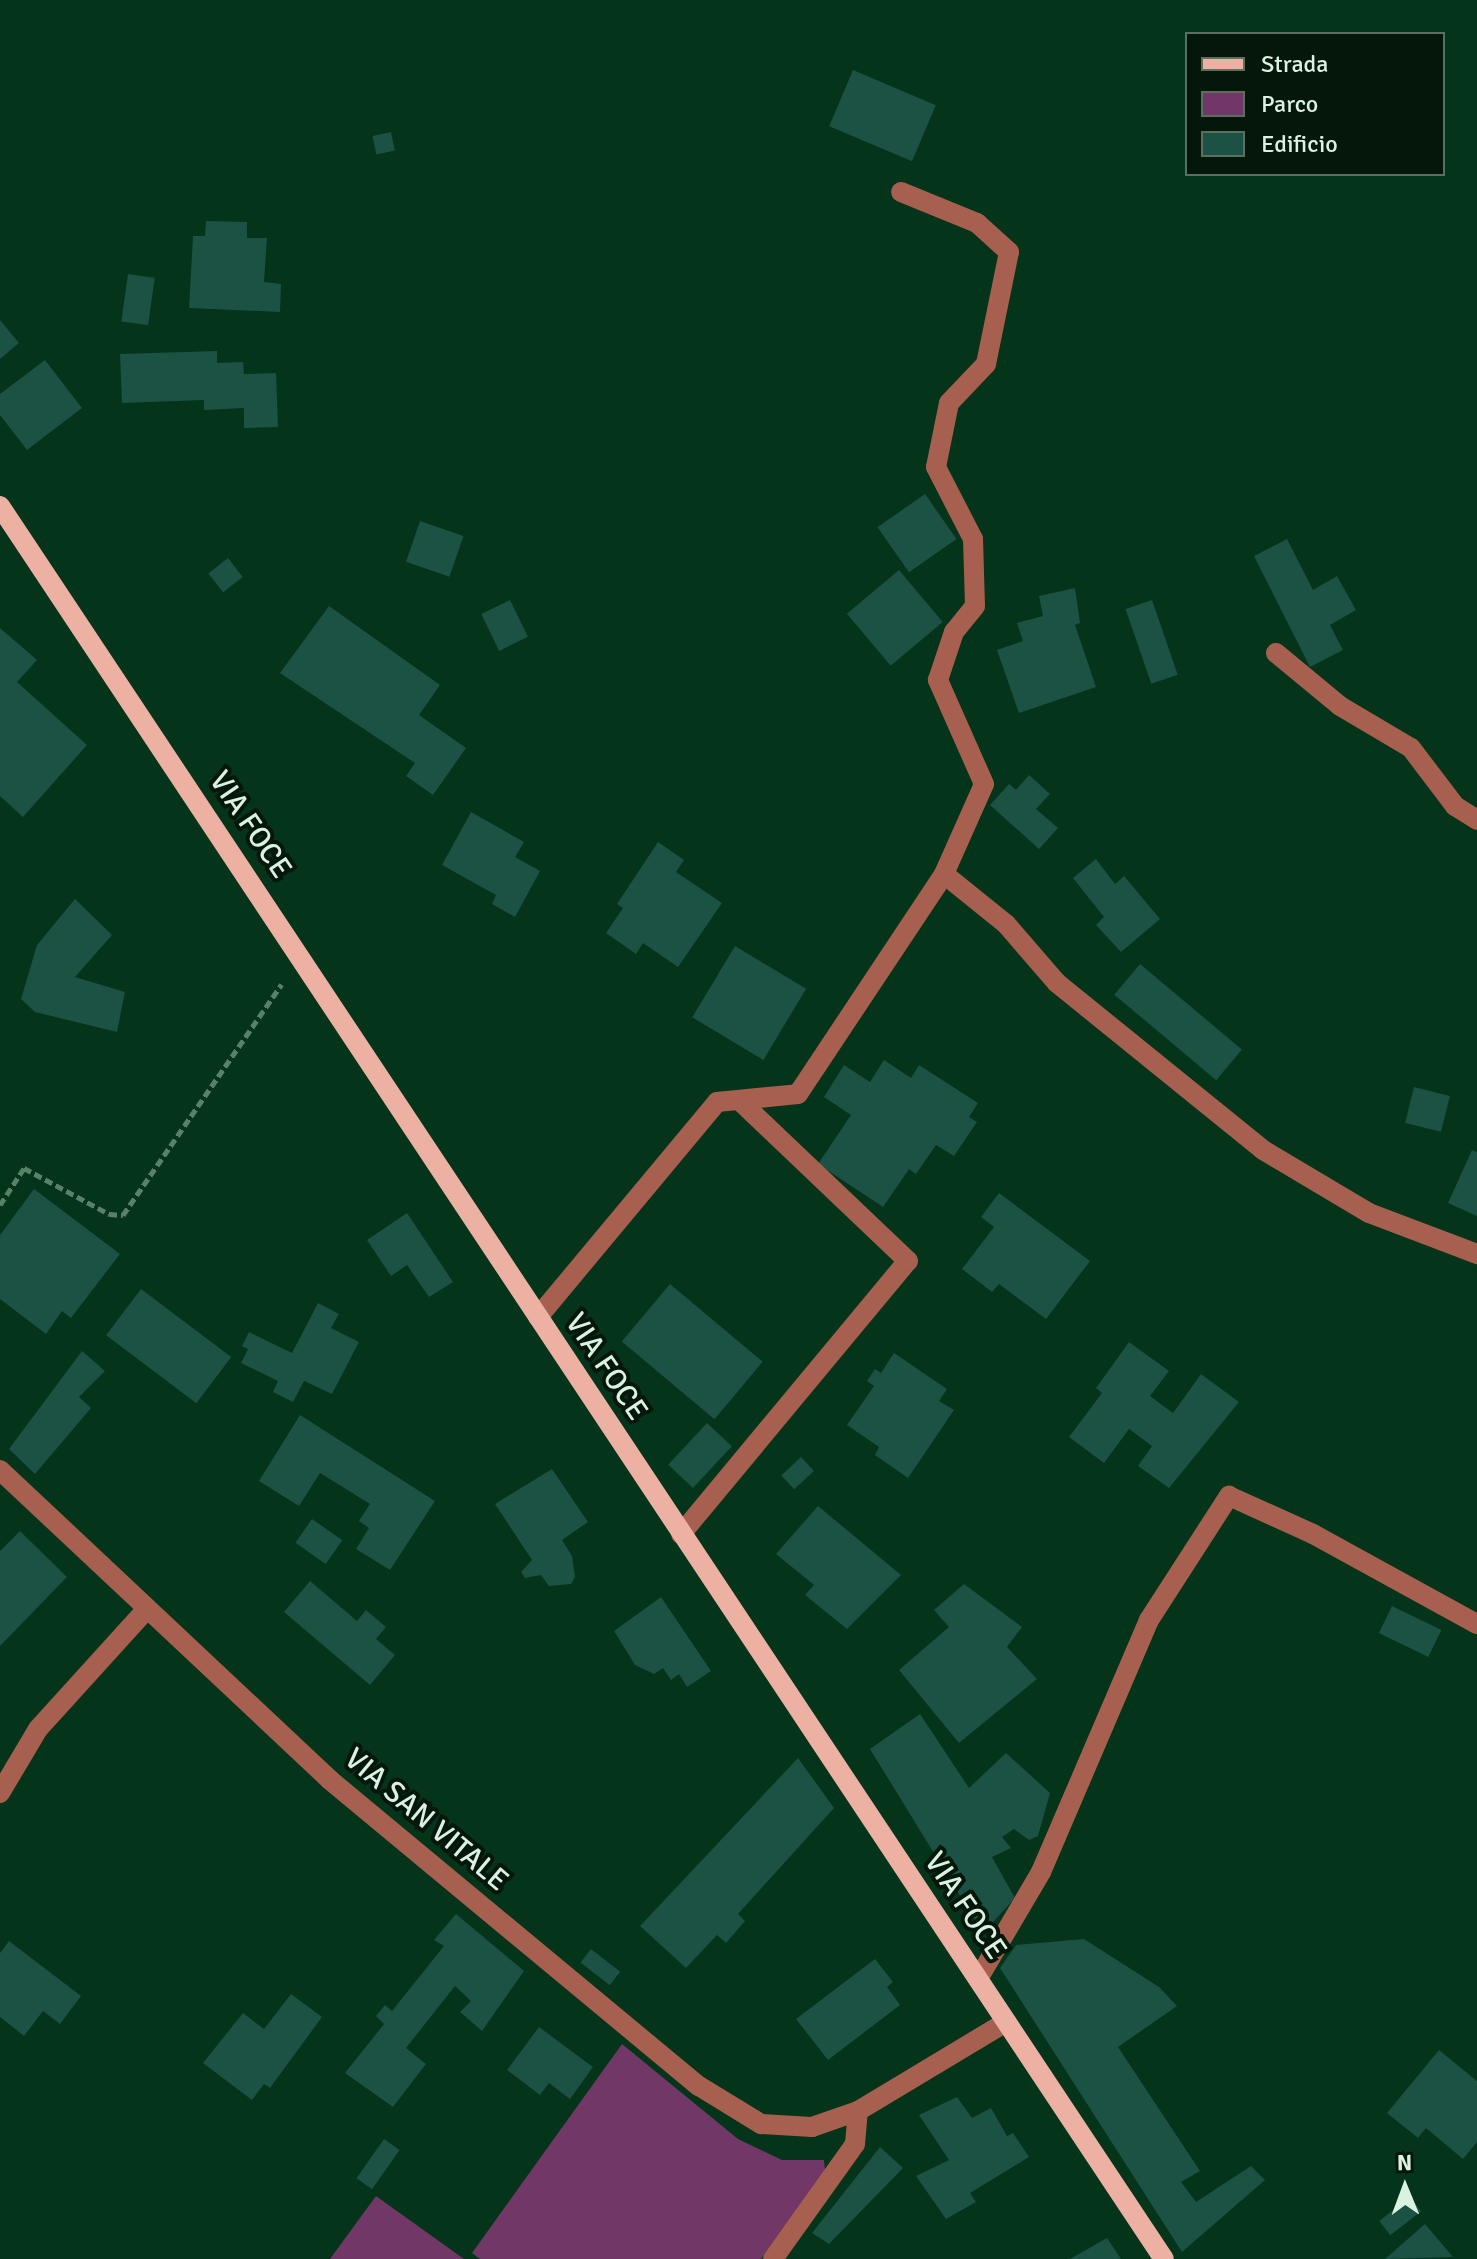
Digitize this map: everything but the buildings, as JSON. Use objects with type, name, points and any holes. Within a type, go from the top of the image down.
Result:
[{"type":"main road","name":"VIA FOCE","points":[[0,506],[1164,2259]]},
{"type":"street","points":[[538,1317],[717,1102],[798,1094],[944,874],[984,784],[938,680],[954,632],[975,606],[973,539],[936,467],[949,403],[986,364],[1009,252],[977,223],[901,192]]},
{"type":"street","points":[[1276,653],[1340,706],[1411,748],[1455,806],[1477,820]]},
{"type":"street","points":[[944,874],[1006,924],[1057,983],[1263,1150],[1369,1213],[1477,1254]]},
{"type":"street","points":[[681,1534],[908,1261],[739,1100]]},
{"type":"street","name":"VIA SAN VITALE","points":[[0,1470],[145,1611],[330,1780],[699,2086],[761,2124],[812,2127],[858,2111],[1006,2022]]},
{"type":"street","points":[[978,1979],[1041,1872],[1149,1620],[1229,1496],[1313,1534],[1477,1624]]},
{"type":"street","points":[[0,1793],[38,1729],[145,1611]]},
{"type":"street","points":[[773,2259],[855,2144],[858,2111]]},
{"type":"path","points":[[0,1205],[24,1168],[109,1214],[123,1215],[301,956]]},
{"type":"green space","points":[[622,2044],[738,2139],[782,2160],[824,2160],[825,2170],[761,2259],[480,2259],[472,2253]]},
{"type":"green space","points":[[376,2196],[464,2259],[330,2259]]}]
